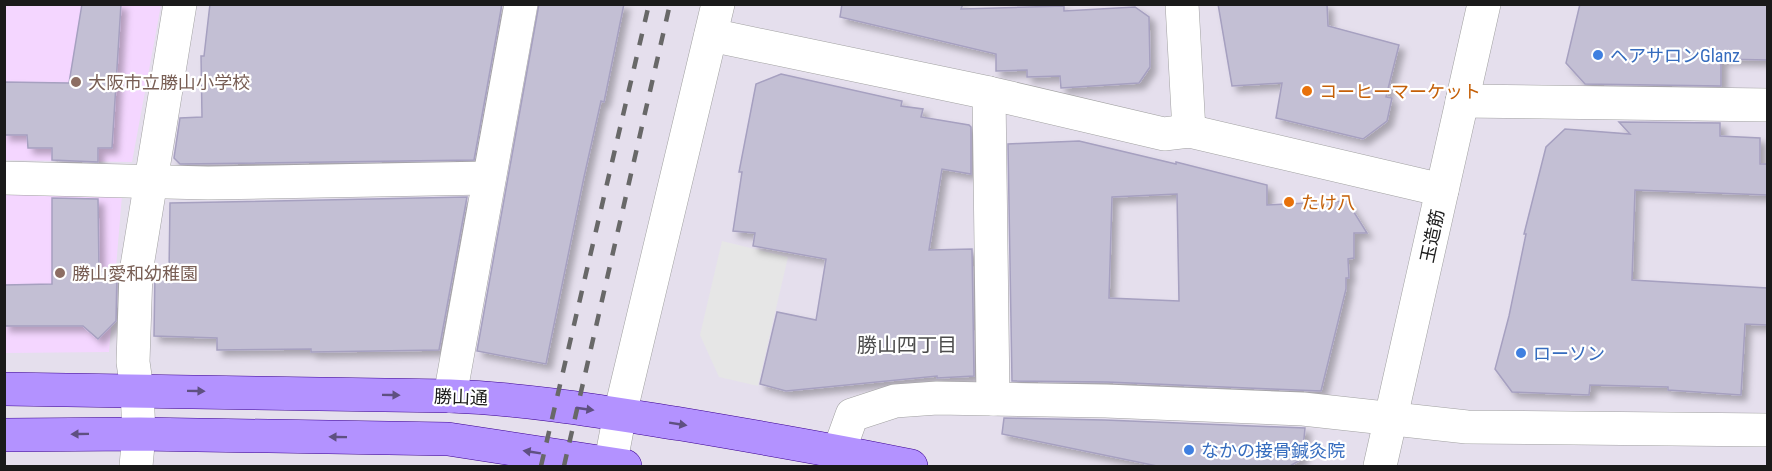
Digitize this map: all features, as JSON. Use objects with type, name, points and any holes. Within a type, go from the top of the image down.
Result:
[{"type":"main road","name":"勝山通","points":[[4,389],[508,398],[620,414],[838,451],[911,466]]},
{"type":"main road","points":[[4,435],[139,434],[448,439],[615,466]]},
{"type":"street","points":[[136,466],[139,434],[133,362],[136,272],[180,4]]},
{"type":"street","points":[[450,396],[521,4]]},
{"type":"street","points":[[1182,4],[1190,131]]},
{"type":"street","name":"玉造筋","points":[[1380,466],[1484,4]]},
{"type":"street","points":[[615,466],[620,414],[714,20],[989,93],[1164,134],[1190,131],[1442,190]]},
{"type":"street","points":[[989,93],[993,399]]},
{"type":"street","points":[[1462,101],[1767,105]]},
{"type":"street","points":[[4,178],[208,183],[489,178]]},
{"type":"street","points":[[838,451],[852,415],[895,401],[937,398],[1175,402],[1303,409],[1467,427],[1767,430]]},
{"type":"shaded area","name":"大阪市立勝山小学校","points":[[5,5],[161,5],[132,162],[5,160]]},
{"type":"shaded area","name":"勝山愛和幼稚園","points":[[5,190],[122,195],[109,352],[5,353]]},
{"type":"shaded area","points":[[722,241],[788,257],[758,386],[719,377],[700,335]]},
{"type":"building","points":[[82,4],[121,4],[112,148],[98,148],[98,162],[52,160],[52,148],[28,148],[27,135],[4,135],[4,82],[69,83]]},
{"type":"building","points":[[210,4],[502,4],[474,160],[180,164],[174,158],[180,118],[202,117],[201,56],[204,56]]},
{"type":"building","points":[[539,4],[624,4],[604,102],[601,101],[584,177],[546,364],[477,351]]},
{"type":"building","points":[[842,4],[963,4],[961,9],[1064,6],[1064,11],[1135,7],[1149,17],[1150,67],[1139,83],[1061,88],[1060,76],[1027,77],[1027,70],[996,71],[996,54],[840,17]]},
{"type":"building","points":[[1218,4],[1327,4],[1328,26],[1399,45],[1386,97],[1392,98],[1387,121],[1363,139],[1276,118],[1282,83],[1232,86]]},
{"type":"building","points":[[1580,4],[1767,4],[1767,60],[1721,59],[1721,86],[1585,84],[1566,63]]},
{"type":"building","points":[[781,74],[902,101],[901,106],[923,109],[921,117],[971,127],[971,174],[942,169],[929,250],[972,249],[974,376],[937,378],[937,376],[786,391],[760,384],[777,312],[816,320],[826,259],[753,246],[755,233],[733,231],[742,172],[739,172],[756,84]]},
{"type":"building","points":[[1619,122],[1720,123],[1720,136],[1760,138],[1760,164],[1767,164],[1767,195],[1635,190],[1632,280],[1767,288],[1767,325],[1745,324],[1741,395],[1668,390],[1668,387],[1590,385],[1589,395],[1512,392],[1495,369],[1509,316],[1526,234],[1524,234],[1546,147],[1565,129],[1630,134]]},
{"type":"building","points":[[1079,141],[1176,164],[1176,162],[1267,185],[1267,205],[1347,201],[1367,233],[1354,233],[1354,258],[1348,259],[1349,278],[1346,278],[1346,289],[1321,391],[1107,382],[1012,381],[1008,144]],"holes":[[[1177,194],[1179,301],[1109,298],[1112,197]]]},
{"type":"building","points":[[467,197],[439,350],[311,352],[311,349],[217,350],[217,338],[154,336],[155,273],[169,273],[170,203]]},
{"type":"building","points":[[52,198],[98,199],[99,271],[117,272],[116,321],[98,339],[83,326],[4,326],[4,285],[52,284]]},
{"type":"building","points":[[1004,418],[1305,428],[1302,459],[1290,466],[1157,466],[1002,434]]},
{"type":"railway","points":[[541,466],[649,4]]},
{"type":"railway","points":[[564,466],[670,4]]},
{"type":"place","name":"ヘアサロンGlanz","points":[[1598,55]]},
{"type":"place","name":"大阪市立勝山小学校","points":[[76,82]]},
{"type":"place","name":"コーヒーマーケット","points":[[1307,91]]},
{"type":"place","name":"たけ八","points":[[1289,202]]},
{"type":"place","name":"勝山愛和幼稚園","points":[[60,273]]},
{"type":"place","name":"ローソン","points":[[1521,353]]},
{"type":"place","name":"なかの接骨鍼灸院","points":[[1189,450]]},
{"type":"district","name":"勝山四丁目","points":[[907,345]]}]
